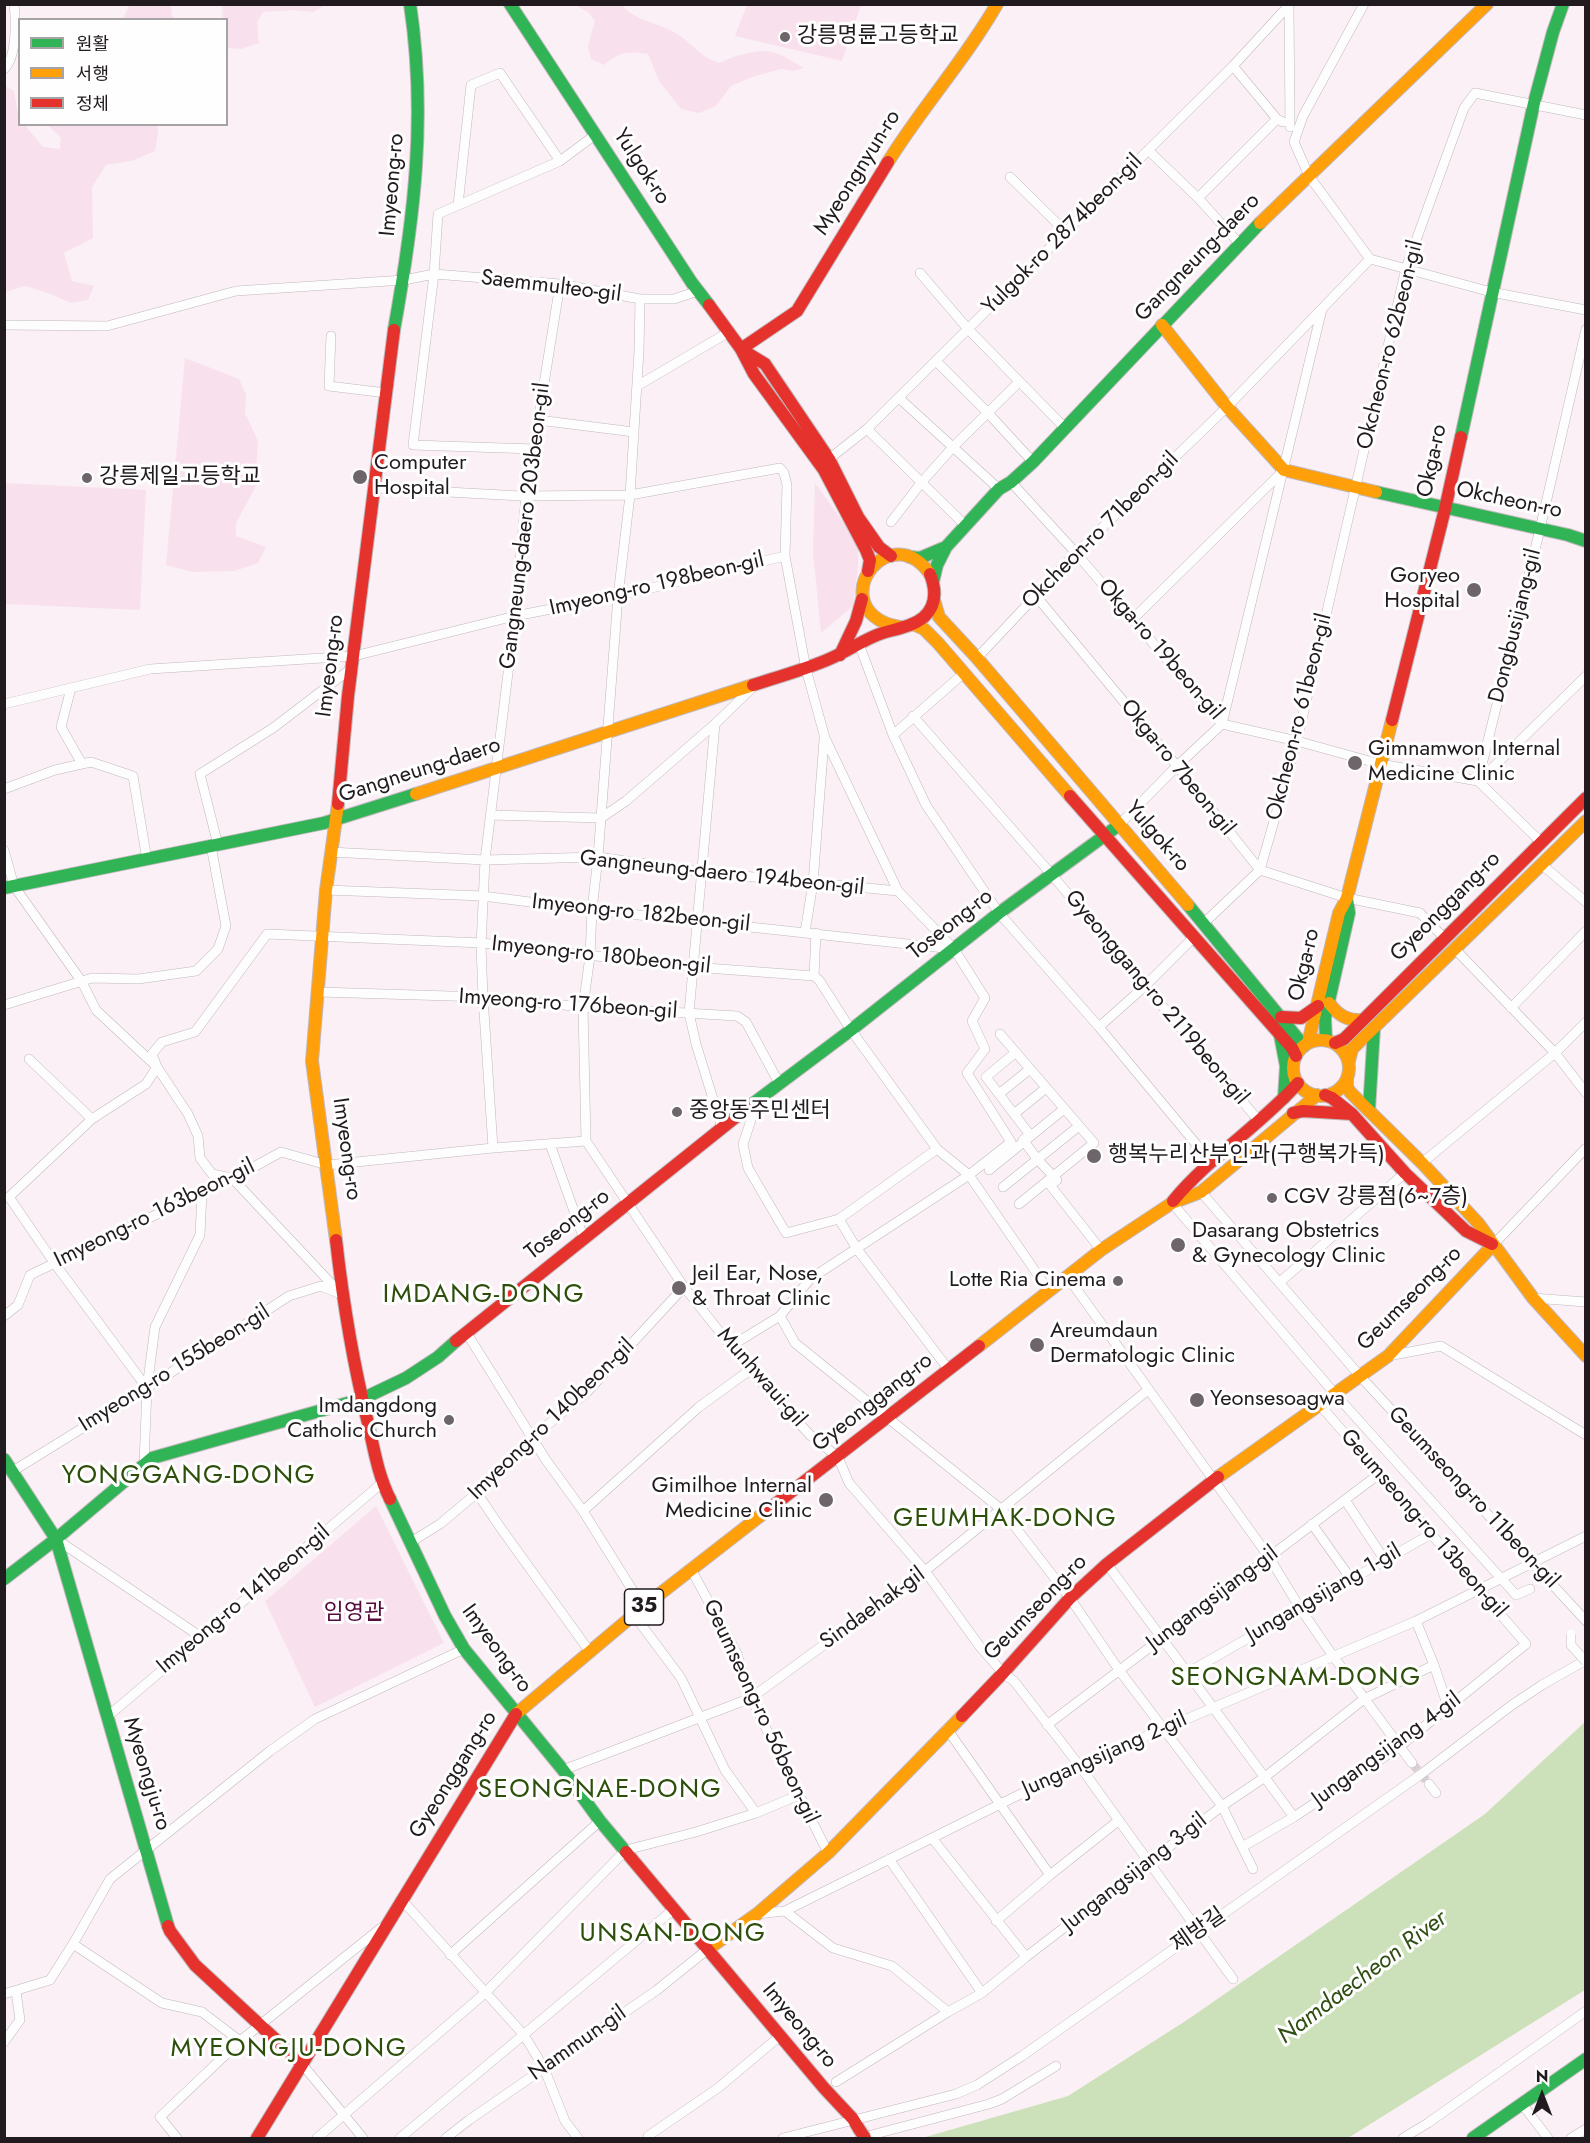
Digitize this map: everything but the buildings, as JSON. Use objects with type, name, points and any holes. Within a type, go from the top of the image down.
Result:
[{"type":"street","points":[[4,69],[8,65],[13,48],[16,25],[14,4]]},
{"type":"street","name":"Imyeong-ro","points":[[410,4],[415,38],[419,120],[417,169],[404,280],[393,337],[343,744],[342,777],[330,852],[312,1061],[342,1294],[362,1399],[382,1483],[445,1616],[464,1649],[563,1770],[600,1821],[859,2131]]},
{"type":"street","name":"Yulgok-ro","points":[[510,4],[698,291],[741,349],[754,374],[824,470],[866,550],[870,560],[868,571]]},
{"type":"street","name":"Myeongnyun-ro","points":[[741,349],[797,311],[911,125],[980,34],[997,4]]},
{"type":"street","points":[[1294,142],[1303,116],[1364,4]]},
{"type":"street","name":"Gangneung-daero","points":[[946,547],[999,489],[1011,482],[1033,462],[1239,243],[1487,4]]},
{"type":"street","points":[[1289,5],[1290,127],[1294,142],[1309,176],[1370,259],[1491,292],[1586,310]]},
{"type":"street","name":"Yulgok-ro 2874beon-gil","points":[[830,459],[867,429],[899,398],[1233,66],[1289,5]]},
{"type":"street","name":"Okga-ro","points":[[1306,1044],[1323,1005],[1349,913],[1347,898],[1445,509],[1491,292],[1534,103],[1553,32],[1555,5]]},
{"type":"street","points":[[1233,66],[1277,119],[1290,127]]},
{"type":"street","points":[[458,206],[471,85],[500,74],[560,161]]},
{"type":"street","name":"Okcheon-ro 62beon-gil","points":[[1356,487],[1406,267],[1464,108],[1475,93],[1534,103]]},
{"type":"street","points":[[1534,103],[1586,115]]},
{"type":"street","points":[[1198,198],[1277,119]]},
{"type":"street","points":[[534,450],[413,445],[434,274],[438,214],[560,161],[595,135]]},
{"type":"street","points":[[1148,150],[1198,198],[1239,243]]},
{"type":"street","points":[[1010,177],[1066,232]]},
{"type":"street","points":[[1227,407],[1370,259]]},
{"type":"street","points":[[920,273],[968,329],[1065,428]]},
{"type":"street","name":"Saemmulteo-gil","points":[[4,325],[107,326],[236,291],[404,280],[434,274],[560,284],[640,299],[674,299],[698,291]]},
{"type":"street","name":"Gangneung-daero 203beon-gil","points":[[493,1148],[483,997],[485,860],[515,616],[526,496],[560,284]]},
{"type":"street","points":[[327,1165],[586,1141],[583,1007],[590,956],[618,596],[630,495],[640,299]]},
{"type":"street","points":[[1119,825],[1222,724],[1322,309]]},
{"type":"street","points":[[1162,325],[1227,407],[1284,470]]},
{"type":"street","name":"Dongbusijang-gil","points":[[1478,781],[1586,329]]},
{"type":"street","points":[[637,386],[729,332]]},
{"type":"street","points":[[331,336],[329,386],[386,393]]},
{"type":"street","name":"Yulgok-ro","points":[[741,349],[765,364],[830,459],[858,517],[879,547],[891,556]]},
{"type":"street","points":[[936,361],[1033,462]]},
{"type":"street","points":[[891,522],[953,447],[1019,382]]},
{"type":"street","points":[[899,398],[999,489]]},
{"type":"street","name":"Okcheon-ro 71beon-gil","points":[[976,657],[1077,553],[1227,407]]},
{"type":"street","points":[[538,420],[634,432]]},
{"type":"street","points":[[867,429],[966,526]]},
{"type":"street","points":[[375,488],[526,496],[630,495],[780,468],[784,473],[787,485],[785,556],[806,669],[825,738],[898,891],[954,949],[985,998],[972,1021],[985,1049],[967,1073],[1011,1142],[969,1175],[810,1279],[780,1316],[731,1346]]},
{"type":"street","points":[[1133,619],[1284,470]]},
{"type":"street","name":"Okcheon-ro","points":[[1284,470],[1586,541]]},
{"type":"street","name":"Okga-ro 19beon-gil","points":[[1011,482],[1077,553],[1222,724],[1297,741],[1380,764],[1478,781]]},
{"type":"street","name":"Okcheon-ro 61beon-gil","points":[[1260,870],[1297,741],[1356,487]]},
{"type":"street","points":[[839,656],[854,631],[860,615],[863,582],[868,571],[876,562],[891,556],[920,558],[946,547]]},
{"type":"street","points":[[907,626],[922,619],[934,600],[933,582],[937,565],[946,547]]},
{"type":"street","name":"Imyeong-ro 198beon-gil","points":[[354,661],[515,616],[618,596],[785,556]]},
{"type":"street","points":[[909,556],[927,568],[933,582]]},
{"type":"street","points":[[862,593],[870,614],[879,622],[890,626],[924,629],[1292,1048],[1296,1056]]},
{"type":"street","name":"Okga-ro 7beon-gil","points":[[1036,596],[1260,870]]},
{"type":"street","name":"Yulgok-ro","points":[[934,600],[939,617],[976,657],[1306,1044]]},
{"type":"street","name":"Gangneung-daero","points":[[9,887],[336,820],[495,768],[607,735],[806,669],[839,656],[874,635],[907,626]]},
{"type":"street","points":[[859,644],[893,735],[926,805],[999,914],[1099,1027],[1211,1162]]},
{"type":"street","points":[[4,704],[150,669],[354,661]]},
{"type":"street","points":[[4,1005],[92,978],[138,979],[196,971],[218,949],[226,926],[200,774],[273,728],[354,661]]},
{"type":"street","points":[[893,735],[964,673]]},
{"type":"street","points":[[1541,842],[1478,781],[1586,676]]},
{"type":"street","points":[[490,815],[601,818],[626,801],[715,724],[756,684]]},
{"type":"street","points":[[71,688],[61,727],[82,764]]},
{"type":"street","name":"Gyeonggang-ro 2119beon-gil","points":[[913,716],[1052,875],[1259,1121]]},
{"type":"street","points":[[715,724],[689,1013],[696,1044],[722,1128]]},
{"type":"street","points":[[805,932],[813,883],[825,738]]},
{"type":"street","points":[[4,789],[55,770],[91,762],[133,776],[147,860]]},
{"type":"street","name":"Gyeonggang-ro","points":[[1330,1042],[1344,1039],[1586,798]]},
{"type":"street","name":"Gyeonggang-ro","points":[[1348,1061],[1352,1049],[1586,821]]},
{"type":"street","name":"Toseong-ro","points":[[4,1579],[56,1539],[152,1458],[362,1399],[406,1378],[438,1357],[466,1332],[779,1083],[1119,825]]},
{"type":"street","points":[[4,850],[9,887],[82,982],[96,1011],[157,1067],[188,1114],[198,1136],[200,1158],[212,1174],[232,1178],[342,1294]]},
{"type":"street","name":"Gangneung-daero 194beon-gil","points":[[330,852],[485,860],[598,857],[702,872],[898,891]]},
{"type":"street","points":[[1541,864],[1586,902]]},
{"type":"street","points":[[1204,923],[1260,870],[1347,898],[1420,913],[1445,939]]},
{"type":"street","name":"Imyeong-ro 182beon-gil","points":[[326,890],[483,896],[954,949]]},
{"type":"street","points":[[1511,1008],[1586,931]]},
{"type":"street","points":[[816,933],[814,976],[937,1149],[969,1175],[1049,1291]]},
{"type":"street","name":"Imyeong-ro 180beon-gil","points":[[157,1067],[152,1054],[162,1042],[195,1032],[267,934],[482,943],[693,967],[814,976]]},
{"type":"street","points":[[1099,1027],[1146,986],[1193,938]]},
{"type":"street","points":[[1455,949],[1555,1053],[1586,1093]]},
{"type":"street","name":"Imyeong-ro 176beon-gil","points":[[319,992],[483,997],[583,1007],[737,1016],[746,1022],[779,1083]]},
{"type":"street","points":[[1281,1017],[1301,1018],[1323,1005],[1353,1022],[1363,1020]]},
{"type":"street","name":"Okga-ro","points":[[1323,1005],[1330,1042]]},
{"type":"street","points":[[1422,1163],[1555,1053],[1586,1022]]},
{"type":"street","points":[[1369,1110],[1374,1028]]},
{"type":"street","points":[[1000,1034],[1094,1143],[1019,1204]]},
{"type":"street","points":[[1280,1035],[1287,1060],[1283,1100]]},
{"type":"street","points":[[1493,1245],[1466,1231],[1406,1173],[1352,1114],[1332,1098],[1309,1093],[1298,1083],[1293,1065],[1296,1056],[1306,1044],[1330,1042],[1346,1054],[1347,1087],[1350,1092],[1478,1222],[1533,1298],[1586,1356]]},
{"type":"street","points":[[1016,1052],[986,1077],[1030,1135],[1024,1141]]},
{"type":"street","points":[[29,1059],[92,1119]]},
{"type":"street","points":[[147,1388],[55,1264],[9,1197],[92,1119],[146,1084],[157,1067]]},
{"type":"street","points":[[999,1094],[1030,1069]]},
{"type":"street","points":[[1321,1095],[1338,1090],[1347,1079]]},
{"type":"street","name":"Gyeonggang-ro","points":[[1172,1203],[1191,1179],[1283,1100],[1298,1083]]},
{"type":"street","points":[[1014,1114],[1046,1088]]},
{"type":"street","name":"Gyeonggang-ro","points":[[257,2139],[516,1714],[639,1611],[888,1418],[1066,1276],[1172,1203],[1201,1192],[1293,1113],[1321,1095]]},
{"type":"street","points":[[757,1102],[742,1144],[748,1168],[786,1233],[839,1219],[937,1149]]},
{"type":"street","points":[[989,1170],[1064,1109]]},
{"type":"street","points":[[1293,1113],[1303,1111],[1352,1114]]},
{"type":"street","points":[[1003,1187],[1079,1126]]},
{"type":"street","name":"Munhwaui-gil","points":[[586,1141],[684,1287],[750,1370],[810,1435],[838,1457]]},
{"type":"street","points":[[1024,1141],[1057,1180],[1050,1185],[1101,1250]]},
{"type":"street","points":[[550,1144],[584,1239]]},
{"type":"street","points":[[1493,1245],[1586,1148]]},
{"type":"street","name":"Imyeong-ro 163beon-gil","points":[[4,1316],[18,1305],[30,1275],[202,1193],[280,1152],[327,1165]]},
{"type":"street","points":[[1280,1282],[1406,1173]]},
{"type":"street","name":"Geumseong-ro 11beon-gil","points":[[1201,1192],[1360,1376],[1586,1621]]},
{"type":"street","points":[[144,1464],[147,1388],[155,1327],[200,1235],[202,1193]]},
{"type":"street","points":[[1172,1203],[1335,1394],[1516,1595],[1530,1589]]},
{"type":"street","points":[[839,1219],[857,1249],[949,1370]]},
{"type":"street","name":"Geumseong-ro","points":[[708,1949],[757,1914],[828,1853],[1003,1673],[1070,1598],[1107,1564],[1213,1481],[1388,1356],[1493,1245]]},
{"type":"street","points":[[1066,1276],[1269,1557],[1333,1656],[1412,1762]]},
{"type":"street","name":"Imyeong-ro 155beon-gil","points":[[13,1471],[289,1296],[321,1286],[342,1294]]},
{"type":"street","name":"Imyeong-ro 140beon-gil","points":[[411,1542],[440,1524],[477,1493],[532,1438],[587,1392],[684,1287]]},
{"type":"street","points":[[1533,1298],[1586,1302]]},
{"type":"street","points":[[780,1316],[795,1343],[1002,1510],[1070,1598],[1119,1670],[1222,1806],[1253,1869]]},
{"type":"street","points":[[466,1332],[532,1438],[583,1511],[639,1611],[681,1678],[724,1770],[756,1813]]},
{"type":"street","points":[[1388,1356],[1441,1346],[1586,1435]]},
{"type":"street","points":[[583,1511],[699,1407],[750,1370]]},
{"type":"street","name":"Sindaehak-gil","points":[[563,1770],[751,1698],[924,1571],[1148,1390]]},
{"type":"street","name":"Geumseong-ro 13beon-gil","points":[[1320,1405],[1526,1644]]},
{"type":"street","points":[[838,1457],[849,1483],[924,1571],[981,1647],[1003,1673],[1014,1681],[1079,1765],[1233,1979]]},
{"type":"street","name":"Myeongju-ro","points":[[4,1459],[56,1539],[170,1931],[195,1965],[302,2064]]},
{"type":"street","name":"Jungangsijang-gil","points":[[1047,1725],[1379,1474]]},
{"type":"street","name":"Imyeong-ro 141beon-gil","points":[[107,1718],[382,1483]]},
{"type":"street","points":[[477,1493],[590,1652]]},
{"type":"street","points":[[1345,1500],[1384,1559]]},
{"type":"street","points":[[1312,1524],[1351,1579]]},
{"type":"street","name":"Jungangsijang 1-gil","points":[[1187,1673],[1431,1534]]},
{"type":"street","name":"Jungangsijang 2-gil","points":[[757,1914],[785,1911],[1079,1765],[1416,1621],[1586,1536]]},
{"type":"street","points":[[56,1539],[201,1637]]},
{"type":"street","points":[[1107,1564],[1294,1817]]},
{"type":"street","name":"Geumseong-ro 56beon-gil","points":[[692,1571],[737,1654],[751,1698],[828,1853]]},
{"type":"street","points":[[1416,1621],[1448,1707]]},
{"type":"street","points":[[1571,1634],[1571,1645],[1586,1661]]},
{"type":"street","name":"Jungangsijang 4-gil","points":[[1242,1847],[1294,1817],[1399,1747],[1526,1644]]},
{"type":"street","points":[[4,1994],[50,1980],[110,1879],[270,1751],[315,1719],[464,1649]]},
{"type":"street","name":"제방길","points":[[783,2139],[859,2131],[976,2085],[1022,2056],[1420,1775],[1512,1705],[1542,1685],[1586,1661]]},
{"type":"street","name":"Jungangsijang 3-gil","points":[[836,2082],[948,2012],[982,1994],[1026,1957],[1222,1806],[1265,1777],[1364,1699],[1434,1665]]},
{"type":"street","points":[[947,1729],[1050,1875]]},
{"type":"street","points":[[1429,1784],[1436,1793]]},
{"type":"street","points":[[316,2139],[485,1994],[626,1850],[696,1832],[756,1813],[800,1795]]},
{"type":"street","points":[[450,1955],[600,1821]]},
{"type":"street","points":[[996,1921],[1118,1821]]},
{"type":"street","points":[[932,1838],[1026,1957]]},
{"type":"street","points":[[889,1859],[982,1994]]},
{"type":"street","points":[[402,1900],[524,2035],[544,2068],[565,2121],[578,2139]]},
{"type":"street","points":[[400,2139],[674,1909]]},
{"type":"street","points":[[785,1911],[833,1948],[892,1966],[948,2012]]},
{"type":"street","points":[[177,2139],[160,2117],[240,2041],[387,1924]]},
{"type":"street","points":[[73,1944],[162,2003],[202,2012],[240,2041]]},
{"type":"street","name":"Nammun-gil","points":[[446,2139],[469,2120],[657,1990],[708,1949]]},
{"type":"street","points":[[4,2042],[20,2020],[16,1991]]},
{"type":"street","points":[[1403,2139],[1586,2011]]},
{"type":"street","points":[[648,2136],[718,2088],[780,2036]]},
{"type":"street","points":[[1474,2138],[1586,2059]]},
{"type":"street","points":[[302,2064],[363,2139]]},
{"type":"street","points":[[859,2131],[989,2104],[1056,2066]]},
{"type":"street","points":[[1522,2104],[1548,2139]]},
{"type":"street","points":[[1571,2139],[1586,2129]]},
{"type":"green space","points":[[130,4],[171,5],[174,18],[123,18]]},
{"type":"green space","points":[[222,4],[326,5],[313,12],[292,10],[263,12],[257,22],[259,43],[241,49],[228,48],[228,18],[223,18]]},
{"type":"green space","points":[[747,4],[861,5],[842,61],[735,36]]},
{"type":"green space","points":[[575,5],[622,5],[634,15],[673,31],[702,54],[719,63],[753,52],[770,51],[804,68],[793,71],[781,69],[731,86],[716,106],[699,113],[681,109],[659,81],[648,54],[624,53],[604,65],[591,59],[588,46],[595,21],[588,12]]},
{"type":"green space","points":[[5,86],[14,91],[18,126],[26,126],[43,147],[60,149],[61,138],[49,126],[157,126],[155,151],[132,161],[106,165],[92,187],[93,238],[64,253],[72,281],[94,286],[88,300],[71,303],[25,286],[5,292]]},
{"type":"green space","points":[[185,358],[239,379],[246,395],[245,413],[258,441],[255,488],[236,523],[236,536],[266,547],[258,563],[234,571],[192,572],[166,565]]},
{"type":"green space","points":[[5,483],[146,490],[140,610],[5,604]]},
{"type":"green space","points":[[815,483],[858,542],[858,567],[853,606],[821,633],[813,552]]},
{"type":"green space","name":"임영관","points":[[376,1506],[444,1643],[315,1707],[265,1601]]},
{"type":"water","name":"Namdaecheon River","points":[[1585,1722],[1585,1990],[1348,2138],[922,2138],[1068,2096],[1187,2020],[1485,1814]]},
{"type":"tunnel","points":[[1412,1763],[1429,1784]]},
{"type":"traffic: fast","points":[[394,330],[412,208],[418,128],[415,46],[410,4]]},
{"type":"traffic: fast","points":[[510,4],[692,283],[709,305]]},
{"type":"traffic: fast","points":[[1461,437],[1534,103],[1563,4]]},
{"type":"traffic: fast","points":[[933,582],[937,565],[946,547],[999,489],[1011,482],[1033,462],[1260,223]]},
{"type":"traffic: fast","points":[[1376,492],[1586,541]]},
{"type":"traffic: fast","points":[[910,557],[920,558],[946,547]]},
{"type":"traffic: fast","points":[[4,888],[324,823],[416,794]]},
{"type":"traffic: fast","points":[[747,1108],[851,1030],[999,913],[1119,825]]},
{"type":"traffic: fast","points":[[1326,1040],[1325,1018],[1349,913],[1347,898]]},
{"type":"traffic: fast","points":[[1188,905],[1304,1046]]},
{"type":"traffic: fast","points":[[1369,1110],[1374,1028]]},
{"type":"traffic: fast","points":[[1280,1035],[1286,1066],[1284,1098]]},
{"type":"traffic: fast","points":[[4,1579],[56,1539],[152,1458],[362,1399],[406,1378],[438,1357],[456,1341]]},
{"type":"traffic: fast","points":[[4,1459],[56,1539],[168,1926]]},
{"type":"traffic: fast","points":[[390,1499],[445,1616],[464,1649],[563,1770],[626,1852]]},
{"type":"traffic: fast","points":[[1473,2138],[1586,2059]]},
{"type":"traffic: slow","points":[[888,162],[985,25],[997,4]]},
{"type":"traffic: slow","points":[[1260,223],[1487,4]]},
{"type":"traffic: slow","points":[[1162,325],[1227,407],[1284,470],[1376,492]]},
{"type":"traffic: slow","points":[[901,627],[885,623],[868,610],[863,595],[865,580],[872,567],[884,558],[899,554],[915,559],[930,574]]},
{"type":"traffic: slow","points":[[934,600],[939,617],[977,658],[1188,905]]},
{"type":"traffic: slow","points":[[913,624],[924,629],[938,643],[1070,796]]},
{"type":"traffic: slow","points":[[416,794],[753,685]]},
{"type":"traffic: slow","points":[[1308,1043],[1339,913],[1347,898],[1392,720]]},
{"type":"traffic: slow","points":[[336,1240],[312,1061],[326,890],[338,804]]},
{"type":"traffic: slow","points":[[1349,1061],[1352,1049],[1586,821]]},
{"type":"traffic: slow","points":[[1329,1003],[1343,1016],[1363,1020]]},
{"type":"traffic: slow","points":[[1321,1040],[1332,1042],[1341,1048],[1347,1057],[1349,1068],[1347,1079],[1341,1088],[1332,1094],[1321,1096],[1310,1094],[1301,1088],[1295,1079],[1293,1068],[1295,1057],[1301,1048],[1310,1042],[1321,1040]]},
{"type":"traffic: slow","points":[[1347,1079],[1350,1092],[1422,1163],[1478,1223],[1533,1298],[1586,1356]]},
{"type":"traffic: slow","points":[[979,1346],[1101,1250],[1172,1203],[1201,1192],[1317,1095]]},
{"type":"traffic: slow","points":[[1218,1477],[1388,1356],[1493,1245]]},
{"type":"traffic: slow","points":[[516,1714],[643,1607],[769,1509]]},
{"type":"traffic: slow","points":[[708,1949],[757,1914],[828,1853],[962,1716]]},
{"type":"traffic: jam","points":[[741,349],[797,311],[888,162]]},
{"type":"traffic: jam","points":[[709,305],[741,349],[754,374],[824,470],[866,550],[870,560],[868,571]]},
{"type":"traffic: jam","points":[[338,804],[348,696],[394,330]]},
{"type":"traffic: jam","points":[[742,350],[765,364],[829,459],[858,517],[879,547],[891,556]]},
{"type":"traffic: jam","points":[[1392,720],[1461,437]]},
{"type":"traffic: jam","points":[[753,685],[818,664],[877,635],[919,621],[928,612],[933,602],[934,591],[930,574]]},
{"type":"traffic: jam","points":[[840,655],[856,621],[862,599]]},
{"type":"traffic: jam","points":[[1070,796],[1292,1048],[1296,1056]]},
{"type":"traffic: jam","points":[[1335,1043],[1344,1039],[1586,798]]},
{"type":"traffic: jam","points":[[1281,1017],[1301,1018],[1318,1006]]},
{"type":"traffic: jam","points":[[1173,1201],[1187,1185],[1298,1083]]},
{"type":"traffic: jam","points":[[1325,1095],[1352,1114],[1405,1173],[1466,1231],[1492,1244]]},
{"type":"traffic: jam","points":[[456,1341],[747,1108]]},
{"type":"traffic: jam","points":[[1293,1113],[1303,1111],[1352,1114]]},
{"type":"traffic: jam","points":[[336,1240],[345,1309],[358,1378],[382,1481],[390,1499]]},
{"type":"traffic: jam","points":[[769,1509],[979,1346]]},
{"type":"traffic: jam","points":[[962,1716],[1070,1598],[1107,1564],[1218,1477]]},
{"type":"traffic: jam","points":[[257,2138],[516,1714]]},
{"type":"traffic: jam","points":[[626,1852],[824,2088],[853,2119],[859,2129]]},
{"type":"traffic: jam","points":[[168,1926],[195,1965],[302,2064]]},
{"type":"traffic: jam","points":[[859,2129],[865,2138]]},
{"type":"place","name":"강릉명륜고등학교","points":[[785,37]]},
{"type":"place","name":"Computer Hospital","points":[[360,477]]},
{"type":"place","name":"강릉제일고등학교","points":[[87,478]]},
{"type":"place","name":"Goryeo Hospital","points":[[1474,590]]},
{"type":"place","name":"Gimnamwon Internal Medicine Clinic","points":[[1355,763]]},
{"type":"place","name":"중앙동주민센터","points":[[677,1112]]},
{"type":"place","name":"행복누리산부인과(구행복가득)","points":[[1094,1156]]},
{"type":"place","name":"CGV 강릉점(6~7층)","points":[[1272,1198]]},
{"type":"place","name":"Dasarang Obstetrics & Gynecology Clinic","points":[[1178,1245]]},
{"type":"place","name":"Lotte Ria Cinema","points":[[1118,1281]]},
{"type":"place","name":"Jeil Ear, Nose, & Throat Clinic","points":[[679,1288]]},
{"type":"place","name":"Areumdaun Dermatologic Clinic","points":[[1037,1345]]},
{"type":"place","name":"Yeonsesoagwa","points":[[1197,1400]]},
{"type":"place","name":"Imdangdong Catholic Church","points":[[449,1420]]},
{"type":"place","name":"Gimilhoe Internal Medicine Clinic","points":[[826,1500]]},
{"type":"district","name":"IMDANG-DONG","points":[[484,1296]]},
{"type":"district","name":"YONGGANG-DONG","points":[[189,1477]]},
{"type":"district","name":"GEUMHAK-DONG","points":[[1005,1520]]},
{"type":"district","name":"SEONGNAM-DONG","points":[[1296,1679]]},
{"type":"district","name":"SEONGNAE-DONG","points":[[600,1791]]},
{"type":"district","name":"UNSAN-DONG","points":[[673,1935]]},
{"type":"district","name":"MYEONGJU-DONG","points":[[289,2050]]}]
